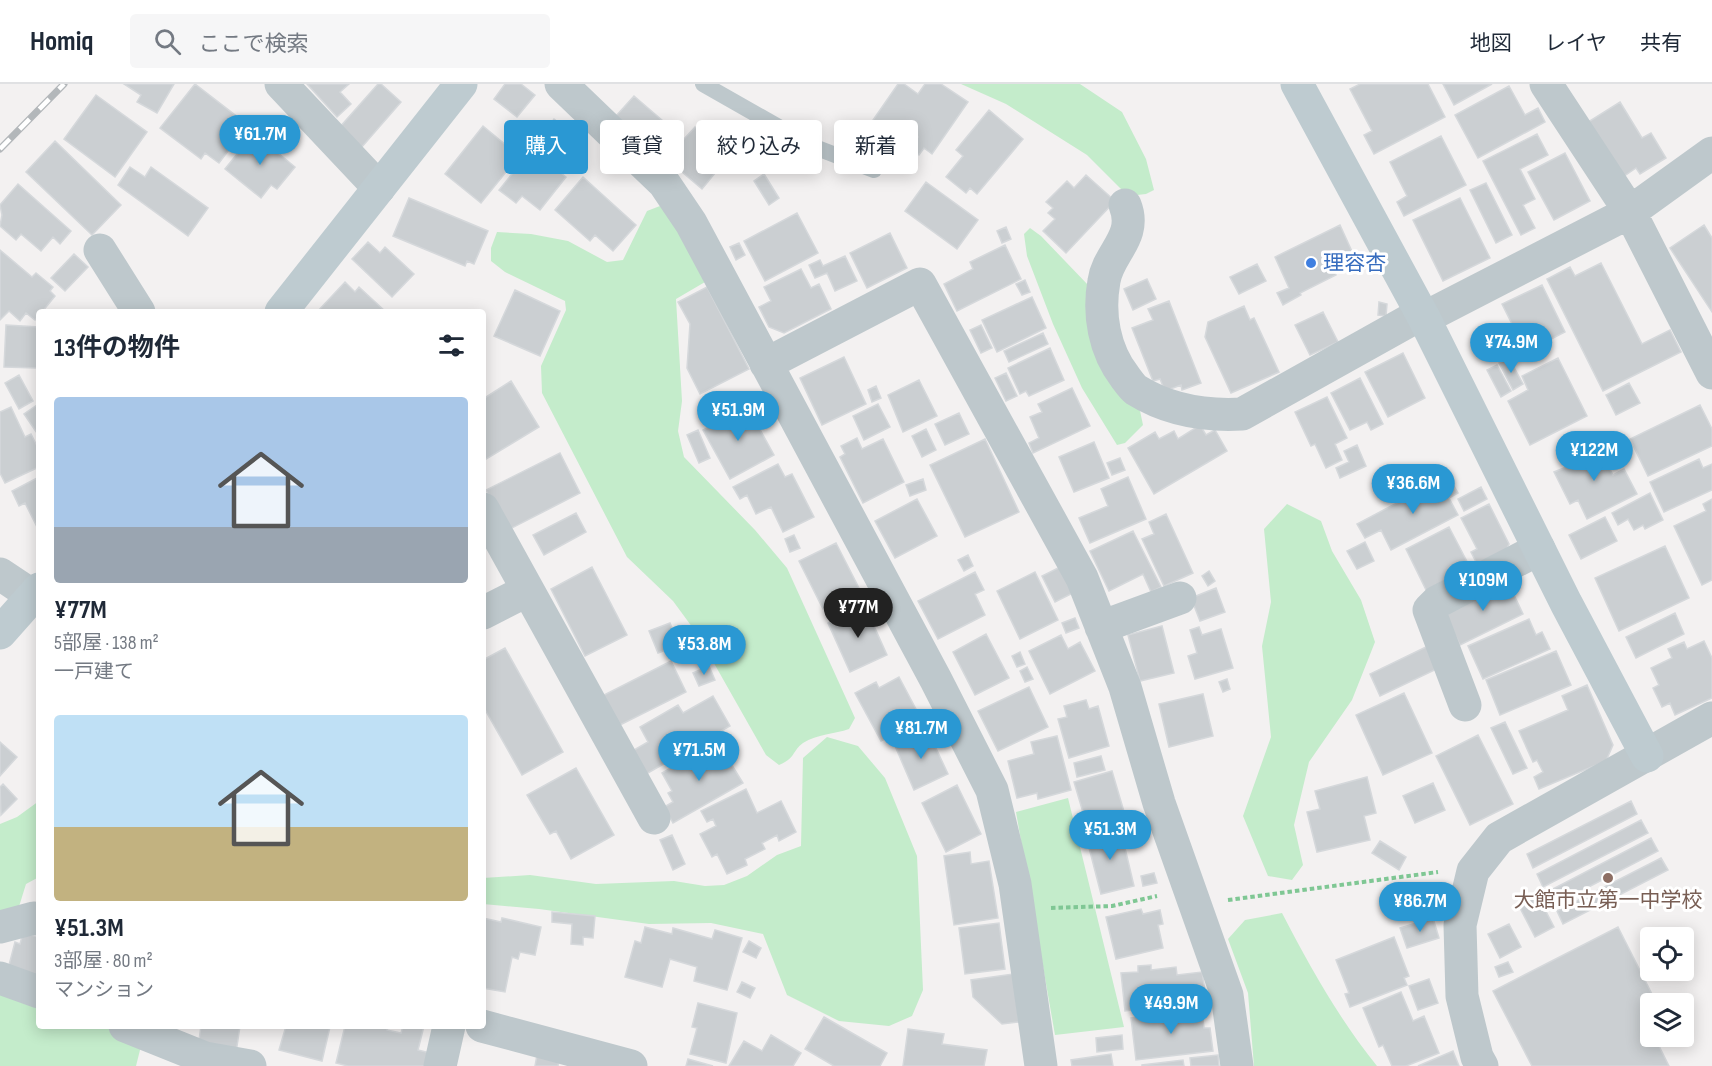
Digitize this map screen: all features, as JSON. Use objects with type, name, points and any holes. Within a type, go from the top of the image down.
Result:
[{"type":"street","points":[[281,84],[379,188]]},
{"type":"street","points":[[283,309],[461,84]]},
{"type":"street","points":[[561,84],[664,183],[691,224],[936,680],[992,790],[1015,884],[1041,1066]]},
{"type":"street","points":[[1297,84],[1422,316],[1539,549],[1647,756]]},
{"type":"street","points":[[1546,84],[1630,212],[1712,373]]},
{"type":"street","points":[[1125,205],[1130,216],[1124,238],[1104,279],[1101,321],[1114,363],[1134,389],[1173,408],[1216,415],[1242,414],[1422,316],[1630,212],[1712,153]]},
{"type":"street","points":[[100,250],[137,309]]},
{"type":"street","points":[[766,364],[920,284],[1082,578],[1125,687],[1159,803],[1227,995],[1237,1066]]},
{"type":"street","points":[[486,515],[526,591],[654,818]]},
{"type":"street","points":[[1465,705],[1429,610],[1437,602],[1539,549]]},
{"type":"street","points":[[0,574],[36,592],[0,633]]},
{"type":"street","points":[[486,611],[526,591]]},
{"type":"street","points":[[1101,627],[1180,598]]},
{"type":"street","points":[[1482,1066],[1477,1057],[1462,996],[1460,925],[1473,871],[1499,838],[1712,718]]},
{"type":"street","points":[[0,927],[36,918]]},
{"type":"street","points":[[0,978],[36,992]]},
{"type":"street","points":[[486,1027],[631,1066]]},
{"type":"street","points":[[132,1029],[205,1058],[250,1066]]},
{"type":"street","points":[[440,1066],[448,1029]]},
{"type":"lane","points":[[703,84],[812,146],[834,155]]},
{"type":"path","points":[[1018,906],[1083,909],[1477,866]]},
{"type":"green space","points":[[961,84],[1080,84],[1122,112],[1146,159],[1154,190],[1146,194],[1128,196],[1087,155],[1006,104]]},
{"type":"green space","points":[[660,206],[681,231],[705,282],[676,299],[682,401],[678,431],[684,457],[755,530],[787,568],[855,718],[849,729],[808,740],[788,760],[779,765],[766,755],[698,635],[673,601],[627,557],[542,393],[541,366],[566,310],[565,301],[505,272],[491,261],[491,248],[497,232],[531,234],[568,241],[607,262],[623,260],[647,211]]},
{"type":"green space","points":[[1030,228],[1041,236],[1089,286],[1139,406],[1143,425],[1125,443],[1117,445],[1082,388],[1053,324],[1027,256],[1024,234]]},
{"type":"green space","points":[[1287,504],[1321,521],[1332,551],[1361,600],[1375,642],[1352,700],[1309,762],[1294,825],[1303,865],[1292,880],[1268,876],[1243,816],[1271,737],[1262,646],[1271,602],[1264,529]]},
{"type":"green space","points":[[827,737],[858,746],[885,778],[917,856],[923,990],[912,1016],[889,1026],[839,1021],[787,995],[763,934],[711,923],[649,924],[486,904],[486,878],[530,875],[596,884],[674,881],[705,886],[724,885],[747,876],[777,855],[801,846],[803,758]]},
{"type":"green space","points":[[1068,798],[1124,1027],[1055,1035],[1016,812]]},
{"type":"green space","points":[[36,803],[36,879],[26,884],[17,913],[0,917],[0,824],[17,817]]},
{"type":"green space","points":[[1282,913],[1326,992],[1350,1030],[1377,1066],[1254,1066],[1248,993],[1228,939],[1245,920]]},
{"type":"green space","points":[[0,986],[36,1001],[36,1029],[110,1029],[142,1042],[136,1066],[0,1066]]},
{"type":"building","points":[[124,84],[174,84],[157,113],[137,102],[141,95]]},
{"type":"building","points":[[195,84],[248,125],[219,163],[205,153],[201,159],[160,128]]},
{"type":"building","points":[[307,84],[349,84],[340,92],[351,104],[337,117]]},
{"type":"building","points":[[378,84],[381,84],[401,102],[361,148],[339,128]]},
{"type":"building","points":[[505,84],[521,84],[535,95],[517,117],[494,99]]},
{"type":"building","points":[[898,84],[904,84],[918,94],[925,84],[941,84],[968,102],[932,154],[924,148],[918,154],[918,120],[873,120]]},
{"type":"building","points":[[1360,84],[1428,84],[1445,117],[1374,154],[1364,135],[1372,131],[1350,89]]},
{"type":"building","points":[[1443,84],[1492,84],[1454,105]]},
{"type":"building","points":[[1509,86],[1525,115],[1538,108],[1545,122],[1478,158],[1455,115]]},
{"type":"building","points":[[96,95],[147,132],[115,177],[64,139]]},
{"type":"building","points":[[634,96],[662,120],[621,120],[616,116]]},
{"type":"building","points":[[1620,102],[1642,138],[1651,133],[1666,158],[1640,174],[1636,168],[1620,179],[1585,124]]},
{"type":"building","points":[[989,110],[1023,139],[977,194],[970,188],[966,193],[946,177],[963,156],[956,150]]},
{"type":"building","points":[[483,126],[504,144],[504,174],[481,203],[445,174]]},
{"type":"building","points":[[695,127],[696,174],[714,174],[702,189],[684,174],[684,139]]},
{"type":"building","points":[[254,133],[295,167],[277,189],[271,185],[261,198],[225,169]]},
{"type":"building","points":[[1537,134],[1548,155],[1520,169],[1535,199],[1523,205],[1535,228],[1521,235],[1483,161]]},
{"type":"building","points":[[1441,136],[1466,185],[1404,216],[1397,202],[1407,196],[1390,162]]},
{"type":"building","points":[[55,141],[121,205],[92,235],[26,172]]},
{"type":"building","points":[[1565,153],[1590,201],[1554,220],[1528,172]]},
{"type":"building","points":[[130,167],[145,177],[151,167],[208,208],[188,236],[118,185]]},
{"type":"building","points":[[512,174],[562,174],[566,177],[540,210],[522,196],[516,203],[499,190]]},
{"type":"building","points":[[764,174],[779,198],[769,205],[754,181]]},
{"type":"building","points":[[1086,175],[1115,201],[1066,253],[1043,231],[1055,219],[1048,213],[1053,208],[1046,202],[1067,181],[1074,188]]},
{"type":"building","points":[[583,177],[636,225],[613,251],[595,235],[590,241],[555,210]]},
{"type":"building","points":[[926,182],[978,220],[957,249],[905,211]]},
{"type":"building","points":[[1486,183],[1512,235],[1496,243],[1470,190]]},
{"type":"building","points":[[18,184],[71,231],[60,244],[53,237],[41,251],[21,234],[16,240],[0,226],[2,215],[0,205]]},
{"type":"building","points":[[409,198],[488,231],[474,264],[467,261],[465,266],[393,236]]},
{"type":"building","points":[[1460,198],[1490,258],[1443,281],[1413,220]]},
{"type":"building","points":[[797,213],[818,253],[765,281],[744,241]]},
{"type":"building","name":"理容杏","points":[[1340,225],[1355,258],[1333,269],[1336,275],[1300,293],[1301,295],[1283,305],[1277,293],[1289,288],[1275,257]]},
{"type":"building","points":[[1704,225],[1712,238],[1712,312],[1670,248]]},
{"type":"building","points":[[1006,227],[1011,239],[1002,243],[997,231]]},
{"type":"building","points":[[890,233],[907,268],[867,288],[850,253]]},
{"type":"building","points":[[368,242],[380,253],[385,247],[414,274],[392,297],[352,259]]},
{"type":"building","points":[[739,243],[745,255],[736,260],[730,247]]},
{"type":"building","points":[[1005,245],[1021,279],[957,311],[944,284],[973,269],[970,262]]},
{"type":"building","points":[[0,250],[32,277],[36,273],[53,287],[50,291],[55,296],[44,309],[36,309],[35,320],[26,313],[20,321],[9,311],[0,320]]},
{"type":"building","points":[[74,254],[88,267],[65,291],[51,278]]},
{"type":"building","points":[[845,256],[857,281],[835,291],[827,273],[815,278],[809,265],[820,260],[823,266]]},
{"type":"building","points":[[1601,263],[1642,344],[1670,330],[1681,352],[1603,391],[1547,279],[1570,267],[1575,276]]},
{"type":"building","points":[[1257,264],[1266,281],[1239,294],[1230,277]]},
{"type":"building","points":[[801,269],[811,288],[819,284],[831,309],[784,333],[769,327],[759,307],[771,301],[764,287]]},
{"type":"building","points":[[1147,279],[1156,299],[1133,310],[1124,289]]},
{"type":"building","points":[[1025,280],[1030,292],[1022,295],[1016,284]]},
{"type":"building","points":[[345,282],[355,292],[359,287],[383,309],[320,309]]},
{"type":"building","points":[[1542,285],[1565,332],[1526,352],[1502,304]]},
{"type":"building","points":[[707,287],[749,369],[700,394],[687,368],[690,324],[678,302]]},
{"type":"building","points":[[515,290],[560,311],[540,356],[494,336]]},
{"type":"building","points":[[1032,297],[1046,328],[997,352],[982,320]]},
{"type":"building","points":[[1169,301],[1201,383],[1182,390],[1181,385],[1165,391],[1160,379],[1153,381],[1132,328],[1153,320],[1148,309]]},
{"type":"building","points":[[1379,302],[1387,304],[1386,316],[1378,315]]},
{"type":"building","points":[[1244,306],[1250,320],[1254,318],[1279,372],[1231,393],[1205,337],[1208,322]]},
{"type":"building","points":[[1323,312],[1338,342],[1310,355],[1295,325]]},
{"type":"building","points":[[6,325],[36,327],[36,368],[4,367]]},
{"type":"building","points":[[981,325],[992,348],[981,353],[970,330]]},
{"type":"building","points":[[1043,333],[1048,344],[1009,362],[1004,351]]},
{"type":"building","points":[[1050,348],[1064,380],[1029,396],[1026,391],[1020,394],[1008,368]]},
{"type":"building","points":[[1403,353],[1425,398],[1388,417],[1365,372]]},
{"type":"building","points":[[844,357],[866,404],[822,425],[800,378]]},
{"type":"building","points":[[1509,358],[1523,384],[1513,390],[1499,363]]},
{"type":"building","points":[[1558,358],[1587,416],[1530,445],[1508,401],[1528,390],[1522,376]]},
{"type":"building","points":[[1497,365],[1511,391],[1501,397],[1487,370]]},
{"type":"building","points":[[1006,373],[1017,396],[1006,401],[995,378]]},
{"type":"building","points":[[19,375],[33,401],[19,409],[5,383]]},
{"type":"building","points":[[1360,378],[1383,424],[1371,430],[1367,422],[1350,430],[1331,393]]},
{"type":"building","points":[[919,380],[937,416],[903,432],[888,395]]},
{"type":"building","points":[[511,381],[539,427],[486,459],[486,397]]},
{"type":"building","points":[[1629,383],[1640,403],[1616,415],[1606,395]]},
{"type":"building","points":[[876,386],[881,398],[872,402],[868,390]]},
{"type":"building","points":[[1072,388],[1090,426],[1033,453],[1029,443],[1039,438],[1030,417],[1042,412],[1038,404]]},
{"type":"building","points":[[1327,397],[1347,438],[1335,444],[1342,460],[1326,468],[1315,444],[1311,446],[1295,412]]},
{"type":"building","points":[[878,404],[890,427],[864,440],[853,416]]},
{"type":"building","points":[[1700,405],[1712,429],[1712,446],[1648,476],[1630,439]]},
{"type":"building","points":[[36,406],[36,432],[24,414]]},
{"type":"building","points":[[747,406],[774,455],[730,479],[703,430]]},
{"type":"building","points":[[11,407],[25,437],[31,434],[36,444],[36,468],[5,483],[0,473],[0,412]]},
{"type":"building","points":[[959,413],[969,434],[945,445],[935,424]]},
{"type":"building","points":[[1200,425],[1206,435],[1215,430],[1227,451],[1154,494],[1128,448],[1155,432],[1159,439],[1174,431],[1178,439]]},
{"type":"building","points":[[926,429],[936,450],[922,457],[912,436]]},
{"type":"building","points":[[698,430],[710,458],[699,463],[687,435]]},
{"type":"building","points":[[857,438],[862,449],[883,439],[904,482],[863,503],[840,457],[845,454],[841,446]]},
{"type":"building","points":[[985,439],[1019,512],[965,537],[930,465]]},
{"type":"building","points":[[1094,442],[1109,478],[1074,492],[1059,457]]},
{"type":"building","points":[[1597,444],[1613,475],[1624,469],[1637,494],[1587,519],[1578,500],[1570,504],[1554,472],[1569,466],[1566,459]]},
{"type":"building","points":[[1357,445],[1366,466],[1340,478],[1336,468],[1349,462],[1344,451]]},
{"type":"building","points":[[560,453],[580,493],[506,531],[486,490]]},
{"type":"building","points":[[1120,458],[1125,470],[1112,475],[1107,463]]},
{"type":"building","points":[[1699,459],[1703,468],[1712,464],[1712,490],[1664,512],[1650,482]]},
{"type":"building","points":[[778,464],[785,477],[792,474],[814,517],[783,532],[771,507],[756,514],[747,495],[740,499],[733,487]]},
{"type":"building","points":[[1448,476],[1458,493],[1449,498],[1458,515],[1391,550],[1381,530],[1365,538],[1357,524]]},
{"type":"building","points":[[1128,477],[1146,519],[1090,543],[1079,518],[1108,506],[1101,489]]},
{"type":"building","points":[[36,479],[36,525],[25,503],[19,506],[12,491]]},
{"type":"building","points":[[923,479],[926,490],[910,496],[906,485]]},
{"type":"building","points":[[1481,487],[1487,499],[1464,511],[1458,499]]},
{"type":"building","points":[[1650,493],[1663,520],[1645,529],[1643,525],[1634,530],[1628,519],[1618,525],[1612,513]]},
{"type":"building","points":[[917,499],[937,536],[895,558],[875,521]]},
{"type":"building","points":[[1712,499],[1712,580],[1702,585],[1674,526],[1706,511],[1703,504]]},
{"type":"building","points":[[1489,504],[1509,544],[1502,558],[1480,570],[1471,552],[1477,549],[1461,518]]},
{"type":"building","points":[[576,513],[586,532],[544,555],[533,535]]},
{"type":"building","points":[[1166,514],[1193,573],[1164,586],[1142,539],[1154,534],[1149,522]]},
{"type":"building","points":[[1605,517],[1617,541],[1581,559],[1569,535]]},
{"type":"building","points":[[1449,527],[1474,575],[1430,598],[1406,549]]},
{"type":"building","points":[[1133,531],[1161,587],[1151,592],[1143,574],[1109,591],[1090,551]]},
{"type":"building","points":[[794,535],[800,548],[790,552],[785,539]]},
{"type":"building","points":[[1365,542],[1374,561],[1357,569],[1347,551]]},
{"type":"building","points":[[836,543],[860,590],[823,609],[799,561]]},
{"type":"building","points":[[1665,546],[1689,598],[1619,631],[1595,578]]},
{"type":"building","points":[[968,555],[973,566],[964,571],[958,560]]},
{"type":"building","points":[[592,567],[627,635],[585,656],[551,589]]},
{"type":"building","points":[[1060,567],[1073,593],[1055,602],[1042,576]]},
{"type":"building","points":[[1209,571],[1215,581],[1208,586],[1202,576]]},
{"type":"building","points":[[975,572],[984,590],[975,594],[985,615],[938,639],[918,601]]},
{"type":"building","points":[[1035,572],[1058,620],[1020,639],[997,591]]},
{"type":"building","points":[[1507,580],[1523,614],[1460,645],[1443,610]]},
{"type":"building","points":[[1216,588],[1225,612],[1200,621],[1191,598]]},
{"type":"building","points":[[865,606],[887,655],[850,672],[828,623]]},
{"type":"building","points":[[1675,613],[1684,634],[1636,658],[1626,637]]},
{"type":"building","points":[[1075,618],[1079,628],[1066,633],[1062,623]]},
{"type":"building","points":[[1529,619],[1536,635],[1542,632],[1550,649],[1483,679],[1468,646]]},
{"type":"building","points":[[670,623],[679,645],[658,653],[649,631]]},
{"type":"building","points":[[1162,626],[1174,673],[1140,681],[1128,635]]},
{"type":"building","points":[[1199,627],[1202,635],[1221,629],[1233,668],[1195,679],[1188,656],[1197,653],[1190,630]]},
{"type":"building","points":[[986,634],[1009,678],[975,695],[953,652]]},
{"type":"building","points":[[1061,635],[1068,649],[1080,642],[1095,671],[1050,694],[1029,651]]},
{"type":"building","points":[[1704,641],[1712,658],[1712,698],[1675,715],[1670,703],[1662,707],[1653,688],[1659,685],[1651,668],[1672,658],[1668,649],[1684,642],[1687,649]]},
{"type":"building","points":[[1430,645],[1441,667],[1380,696],[1370,674]]},
{"type":"building","points":[[505,648],[563,752],[522,775],[486,711],[486,658]]},
{"type":"building","points":[[1556,651],[1571,685],[1500,715],[1486,680]]},
{"type":"building","points":[[1020,652],[1025,664],[1017,667],[1012,656]]},
{"type":"building","points":[[671,661],[686,692],[618,726],[600,697]]},
{"type":"building","points":[[709,666],[715,680],[699,686],[693,673]]},
{"type":"building","points":[[1027,667],[1033,679],[1025,682],[1020,671]]},
{"type":"building","points":[[899,677],[917,711],[888,727],[893,735],[881,741],[855,693],[876,682],[879,688]]},
{"type":"building","points":[[1227,679],[1230,689],[1223,692],[1219,682]]},
{"type":"building","points":[[1587,685],[1613,745],[1606,761],[1539,789],[1534,777],[1543,772],[1537,760],[1533,762],[1519,731],[1568,710],[1562,696]]},
{"type":"building","points":[[1029,687],[1048,727],[998,751],[978,711]]},
{"type":"building","points":[[1404,693],[1432,753],[1383,775],[1356,715]]},
{"type":"building","points":[[1203,694],[1213,736],[1169,747],[1159,704]]},
{"type":"building","points":[[713,696],[730,726],[641,777],[627,754],[648,742],[640,727],[678,705],[683,713]]},
{"type":"building","points":[[1086,700],[1089,709],[1098,706],[1109,746],[1069,758],[1058,719],[1067,717],[1064,706]]},
{"type":"building","points":[[1505,722],[1527,768],[1513,774],[1491,728]]},
{"type":"building","points":[[928,731],[948,774],[914,790],[895,746]]},
{"type":"building","points":[[1478,735],[1513,804],[1470,825],[1436,756]]},
{"type":"building","points":[[1057,736],[1071,790],[1038,799],[1037,793],[1017,798],[1008,761],[1034,754],[1031,742]]},
{"type":"building","points":[[0,742],[17,757],[0,776]]},
{"type":"building","points":[[712,744],[725,765],[730,762],[743,783],[673,823],[664,807],[673,802],[668,793],[672,791],[662,773]]},
{"type":"building","points":[[1101,756],[1105,770],[1077,777],[1074,763]]},
{"type":"building","points":[[576,768],[614,835],[571,859],[556,831],[550,834],[527,795]]},
{"type":"building","points":[[1112,771],[1125,815],[1087,826],[1074,782]]},
{"type":"building","points":[[1367,777],[1376,813],[1364,816],[1370,840],[1317,852],[1307,812],[1320,809],[1315,791]]},
{"type":"building","points":[[1433,783],[1445,810],[1415,823],[1403,796]]},
{"type":"building","points":[[3,784],[17,799],[1,815],[0,787]]},
{"type":"building","points":[[957,785],[981,834],[946,852],[922,803]]},
{"type":"building","points":[[746,789],[757,813],[781,801],[796,832],[779,841],[777,835],[762,843],[765,849],[745,859],[747,865],[727,874],[717,854],[712,857],[700,834],[716,826],[713,819],[707,822],[701,811]]},
{"type":"building","points":[[1631,801],[1637,814],[1533,868],[1527,854]]},
{"type":"building","points":[[1641,820],[1648,833],[1543,887],[1537,874]]},
{"type":"building","points":[[1120,827],[1134,886],[1101,894],[1086,836]]},
{"type":"building","points":[[672,835],[685,864],[673,870],[660,840]]},
{"type":"building","points":[[1651,838],[1658,851],[1554,905],[1547,892]]},
{"type":"building","points":[[1380,841],[1406,857],[1399,870],[1372,853]]},
{"type":"building","points":[[970,852],[971,864],[989,861],[998,918],[954,925],[944,856]]},
{"type":"building","points":[[1661,858],[1668,870],[1563,924],[1557,911]]},
{"type":"building","points":[[1154,873],[1157,883],[1143,886],[1141,876]]},
{"type":"building","points":[[1537,894],[1554,927],[1535,937],[1518,904]]},
{"type":"building","points":[[1141,909],[1143,914],[1160,910],[1163,924],[1158,925],[1163,948],[1116,959],[1106,917]]},
{"type":"building","points":[[552,912],[595,916],[593,938],[583,937],[583,945],[571,944],[572,924],[552,922]]},
{"type":"building","points":[[502,918],[541,927],[535,955],[520,952],[518,959],[512,957],[505,992],[486,989],[486,919],[501,922]]},
{"type":"building","points":[[1433,918],[1439,938],[1407,948],[1400,928]]},
{"type":"building","points":[[999,923],[1005,969],[965,974],[959,928]]},
{"type":"building","points":[[1509,924],[1521,947],[1500,958],[1488,934]]},
{"type":"building","points":[[645,927],[672,934],[673,928],[712,939],[715,930],[742,938],[727,990],[694,981],[697,967],[670,959],[662,987],[625,977],[635,941],[641,943]]},
{"type":"building","points":[[1618,927],[1640,970],[1640,981],[1645,981],[1651,993],[1640,993],[1640,1047],[1660,1047],[1669,1066],[1532,1066],[1493,991]]},
{"type":"building","points":[[23,933],[36,936],[36,977],[8,969],[15,942],[20,944]]},
{"type":"building","points":[[1394,937],[1409,976],[1404,978],[1407,985],[1350,1007],[1345,994],[1349,993],[1336,960]]},
{"type":"building","points":[[749,941],[761,948],[756,958],[743,952]]},
{"type":"building","points":[[1508,962],[1513,972],[1499,977],[1495,967]]},
{"type":"building","points":[[1151,965],[1151,970],[1176,967],[1177,975],[1202,972],[1206,997],[1183,1000],[1183,1004],[1125,1011],[1121,973],[1138,972],[1138,966]]},
{"type":"building","points":[[1013,974],[1019,1022],[1002,1024],[973,997],[971,980]]},
{"type":"building","points":[[1429,979],[1438,1003],[1418,1010],[1409,986]]},
{"type":"building","points":[[742,982],[755,988],[750,998],[737,992]]},
{"type":"building","points":[[1401,992],[1413,1021],[1424,1016],[1439,1053],[1406,1066],[1392,1066],[1383,1045],[1379,1047],[1363,1008]]},
{"type":"building","points":[[698,1003],[737,1013],[726,1063],[690,1054],[697,1028],[692,1027]]},
{"type":"building","points":[[1202,1009],[1204,1028],[1210,1028],[1213,1051],[1136,1060],[1131,1018]]},
{"type":"building","points":[[824,1017],[887,1053],[880,1066],[834,1066],[805,1049]]},
{"type":"building","points":[[201,1029],[240,1029],[236,1053],[198,1047]]},
{"type":"building","points":[[285,1029],[330,1029],[322,1061],[279,1050]]},
{"type":"building","points":[[344,1029],[387,1029],[401,1033],[402,1029],[423,1029],[418,1050],[434,1054],[431,1066],[348,1066],[336,1063]]},
{"type":"building","points":[[908,1029],[944,1034],[942,1044],[987,1050],[984,1066],[903,1066]]},
{"type":"building","points":[[771,1035],[801,1053],[793,1066],[729,1066],[744,1041],[762,1051]]},
{"type":"building","points":[[1122,1035],[1123,1049],[1097,1052],[1096,1038]]},
{"type":"building","points":[[1453,1051],[1459,1066],[1418,1066]]},
{"type":"building","points":[[1111,1054],[1113,1066],[1072,1066],[1071,1060]]},
{"type":"building","points":[[537,1055],[559,1059],[558,1066],[535,1066]]},
{"type":"building","points":[[1218,1055],[1219,1066],[1191,1066],[1190,1058]]},
{"type":"building","points":[[688,1059],[713,1066],[686,1066]]},
{"type":"building","points":[[1183,1060],[1184,1066],[1142,1066],[1142,1065]]},
{"type":"railway","points":[[0,149],[64,84]]},
{"type":"place","name":"理容杏","points":[[1311,263]]},
{"type":"place","name":"大館市立第一中学校","points":[[1608,878]]}]
